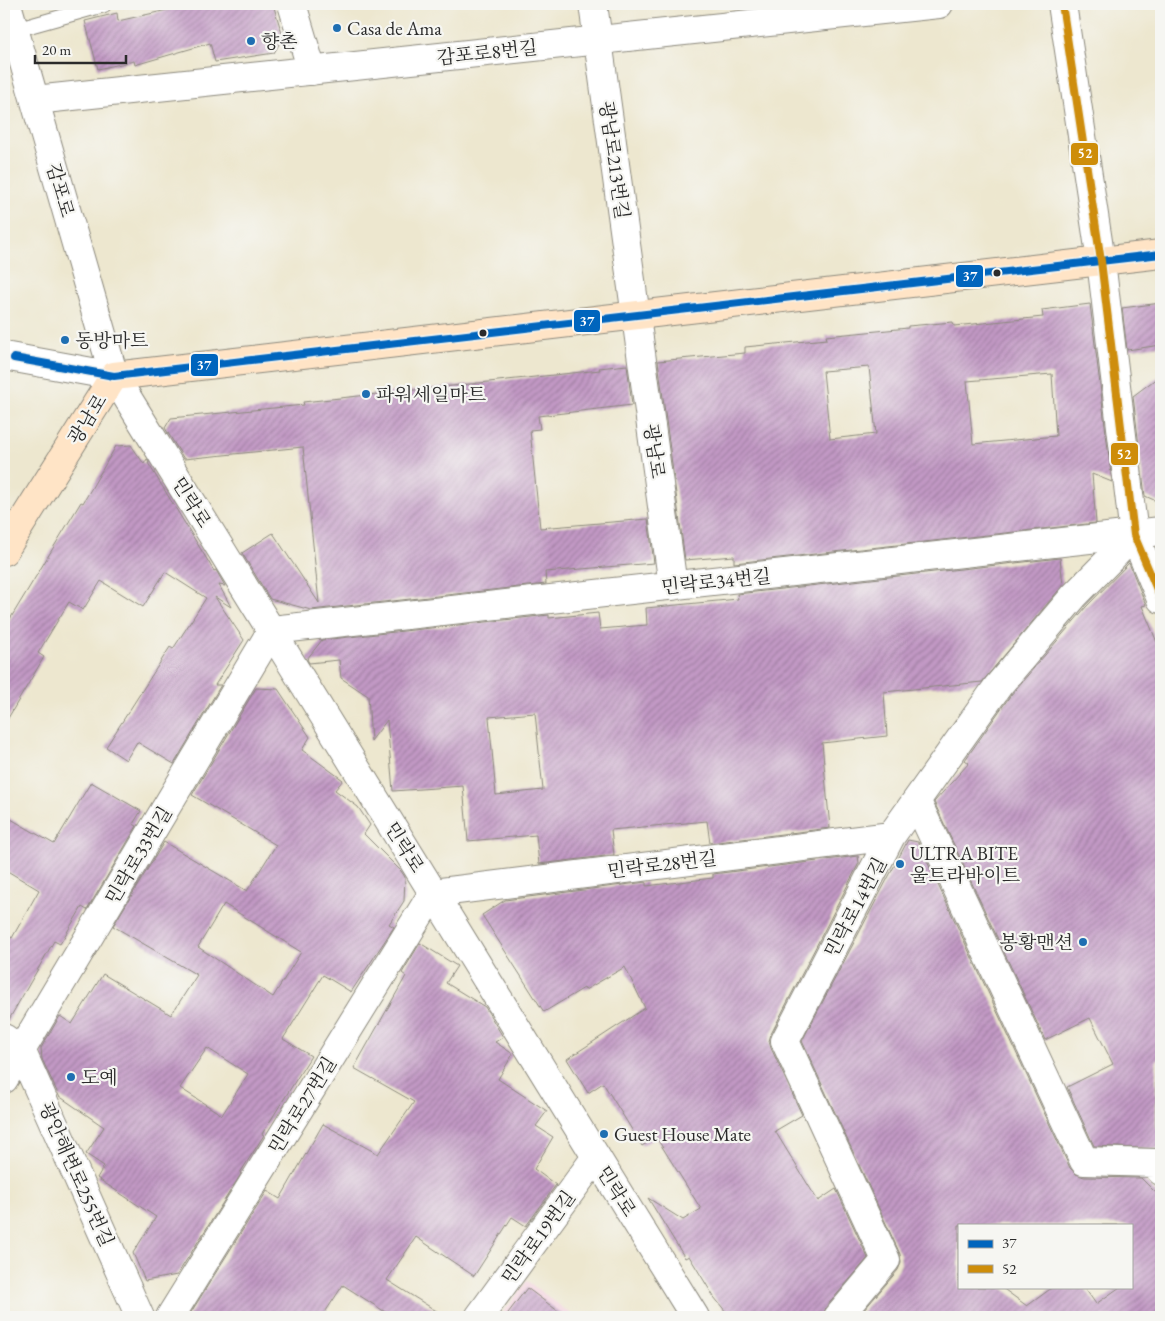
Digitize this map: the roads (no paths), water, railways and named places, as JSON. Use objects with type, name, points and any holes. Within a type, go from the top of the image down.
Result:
[{"type":"main road","name":"광남로","points":[[4,551],[114,376],[1161,254]]},
{"type":"street","name":"감포로","points":[[7,4],[114,376]]},
{"type":"street","points":[[292,4],[312,71]]},
{"type":"street","name":"광남로213번길","points":[[593,4],[637,315]]},
{"type":"street","name":"감포로8번길","points":[[35,100],[939,4]]},
{"type":"street","points":[[1062,4],[1101,261],[1134,534],[1161,598]]},
{"type":"street","name":"광남로","points":[[637,315],[673,586]]},
{"type":"street","points":[[4,356],[114,376]]},
{"type":"street","name":"민락로","points":[[114,376],[695,1317]]},
{"type":"street","name":"민락로34번길","points":[[272,630],[1161,531]]},
{"type":"street","name":"민락로14번길","points":[[838,1317],[886,1260],[785,1041],[892,836],[998,686],[1074,596],[1134,534]]},
{"type":"street","name":"민락로33번길","points":[[4,1079],[13,1044],[272,630]]},
{"type":"street","points":[[916,802],[1084,1161],[1155,1163],[1161,1171]]},
{"type":"street","name":"민락로28번길","points":[[433,893],[892,836]]},
{"type":"street","name":"민락로27번길","points":[[170,1317],[433,893]]},
{"type":"street","name":"광안해변로255번길","points":[[13,1044],[140,1317]]},
{"type":"street","name":"민락로19번길","points":[[479,1317],[596,1157]]},
{"type":"lane","points":[[15,30],[104,5]]},
{"type":"place","name":"Casa de Ama","points":[[337,28]]},
{"type":"place","name":"향촌","points":[[251,41]]},
{"type":"place","name":"동방마트","points":[[65,340]]},
{"type":"place","name":"파워세일마트","points":[[366,394]]},
{"type":"place","name":"ULTRA BITE 울트라바이트","points":[[900,864]]},
{"type":"place","name":"봉황맨션","points":[[1083,942]]},
{"type":"place","name":"도예","points":[[71,1077]]},
{"type":"place","name":"Guest House Mate","points":[[604,1134]]}]
